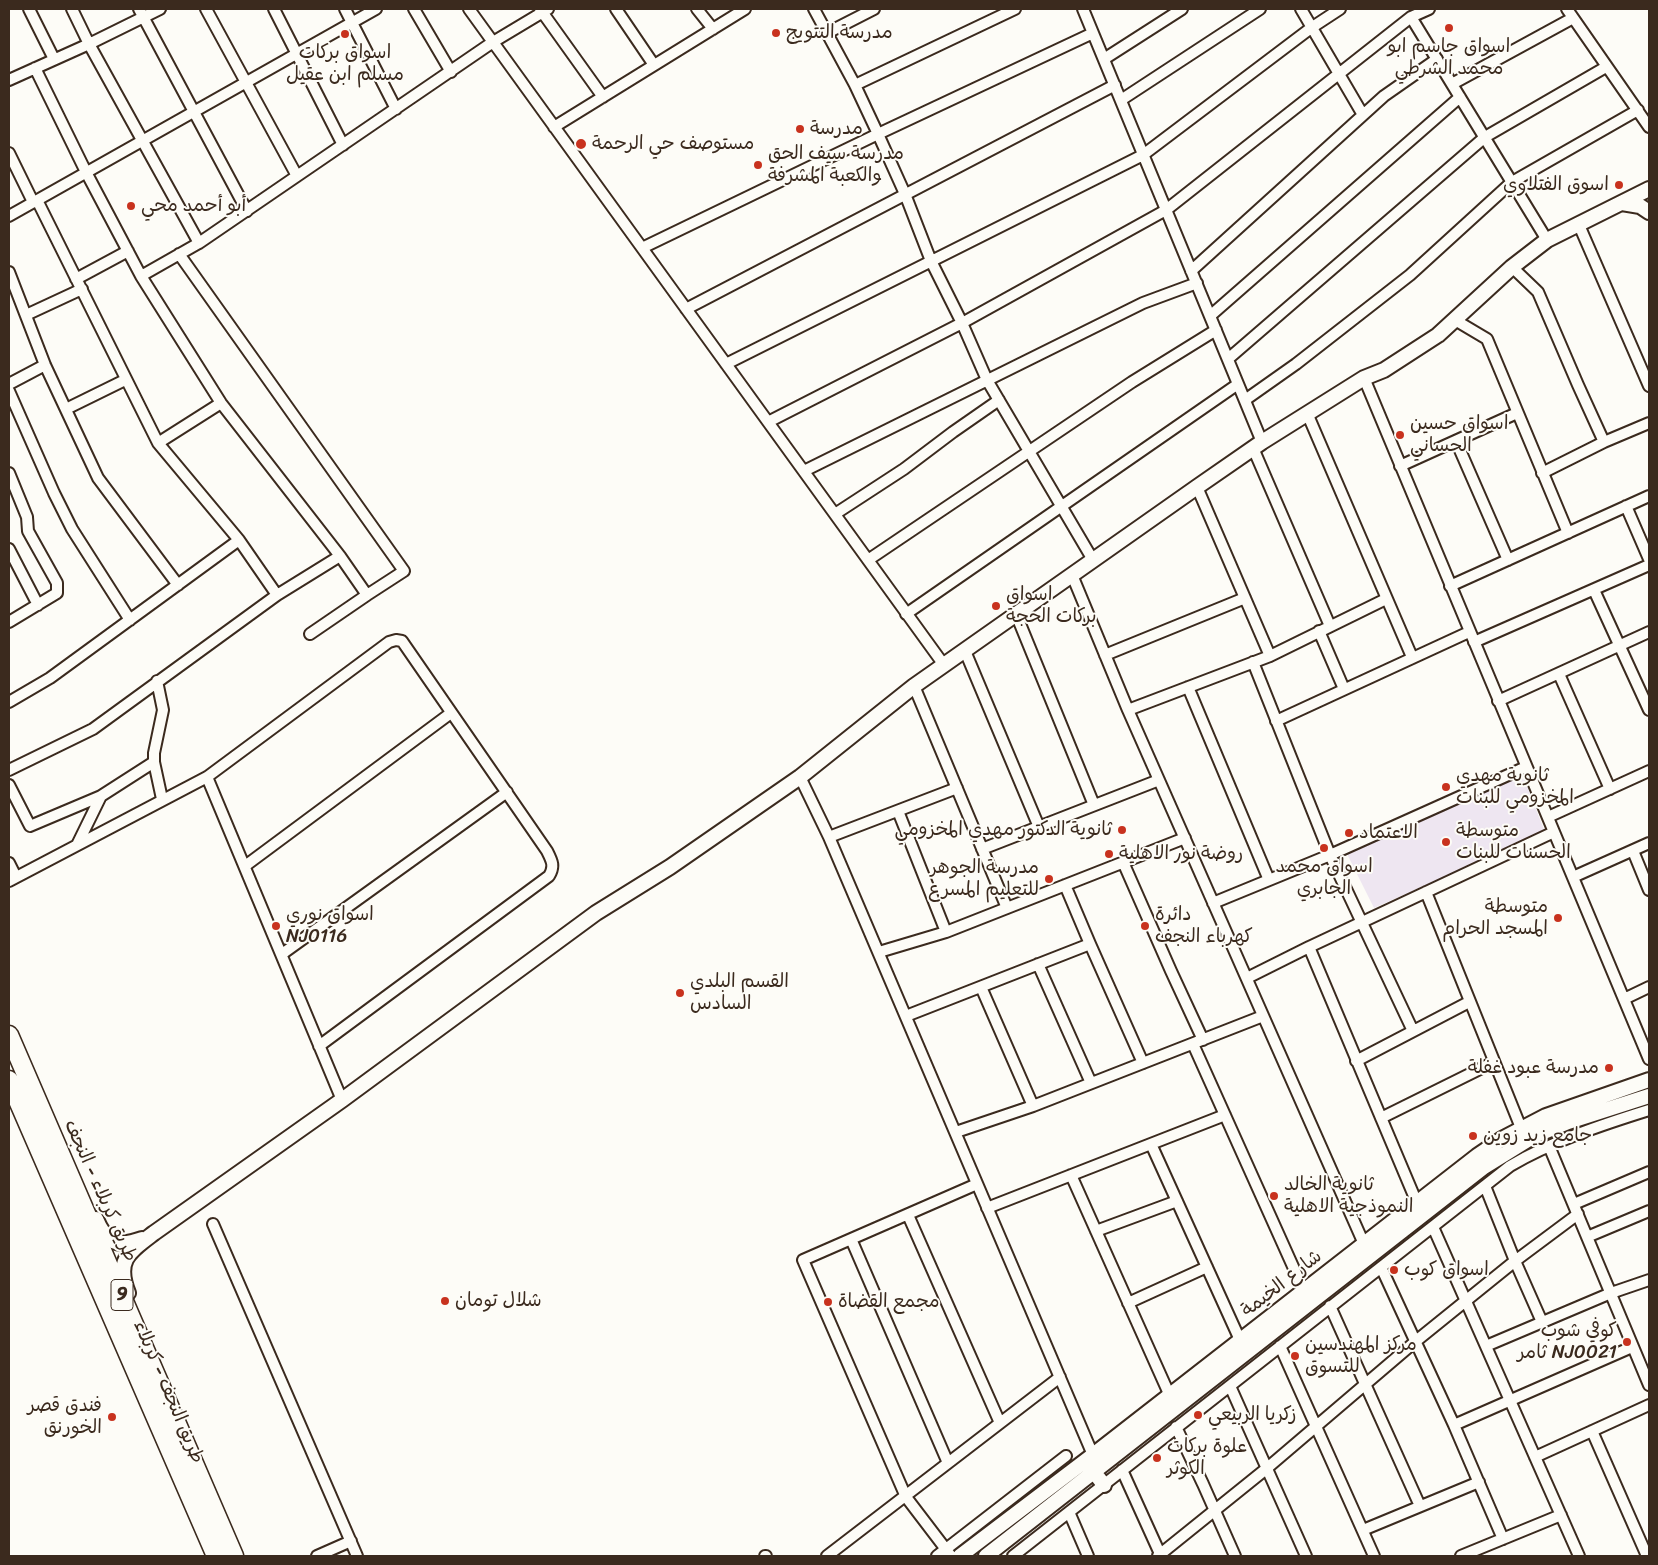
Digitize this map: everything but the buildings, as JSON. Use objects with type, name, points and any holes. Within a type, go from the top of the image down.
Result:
[{"type":"highway","name":"طريق کربلاء - النجف","points":[[9,1035],[234,1556]]},
{"type":"highway","name":"طريق النجف - کربلاء","points":[[9,1080],[216,1556]]},
{"type":"street","points":[[29,9],[54,59]]},
{"type":"street","points":[[72,9],[89,44],[199,243]]},
{"type":"street","points":[[9,80],[89,44],[141,13],[160,9]]},
{"type":"street","points":[[206,9],[297,176]]},
{"type":"street","points":[[274,9],[343,145]]},
{"type":"street","points":[[345,9],[396,109]]},
{"type":"street","points":[[9,216],[376,9]]},
{"type":"street","points":[[414,9],[451,72]]},
{"type":"street","points":[[469,9],[944,665]]},
{"type":"street","points":[[616,9],[654,65]]},
{"type":"street","points":[[697,9],[713,29]]},
{"type":"street","points":[[554,126],[745,9]]},
{"type":"street","points":[[814,9],[855,85],[878,134],[905,194],[931,261],[987,380],[1093,560]]},
{"type":"street","points":[[827,33],[874,9]]},
{"type":"street","points":[[855,85],[1015,9]]},
{"type":"street","points":[[1083,9],[1245,400],[1257,445],[1330,626]]},
{"type":"street","points":[[1104,59],[1182,9]]},
{"type":"street","points":[[1121,100],[1260,9]]},
{"type":"street","points":[[1301,9],[1363,115]]},
{"type":"street","points":[[726,364],[1143,155],[1340,9]]},
{"type":"street","points":[[768,422],[962,324],[1166,210],[1412,17],[1429,9]]},
{"type":"street","points":[[1567,9],[1649,127]]},
{"type":"street","points":[[141,276],[199,243],[493,42],[543,10],[603,97]]},
{"type":"street","points":[[141,13],[247,210]]},
{"type":"street","points":[[1412,17],[1547,240]]},
{"type":"street","points":[[1452,84],[1573,18]]},
{"type":"street","points":[[642,248],[878,134],[1093,34]]},
{"type":"street","points":[[1191,271],[1384,96],[1437,59]]},
{"type":"street","points":[[1228,359],[1485,137],[1606,67]]},
{"type":"street","points":[[35,68],[86,172],[141,276],[221,403],[340,556],[367,595]]},
{"type":"street","points":[[686,309],[1115,86]]},
{"type":"street","points":[[1210,316],[1460,97]]},
{"type":"street","points":[[1245,400],[1296,364],[1410,275],[1512,182],[1638,110]]},
{"type":"street","points":[[9,153],[82,289],[125,380],[158,443],[239,540],[277,595]]},
{"type":"street","points":[[168,1400],[159,1366],[124,1282],[122,1273],[130,1253],[596,913],[670,867],[800,778],[914,686],[1016,614],[1257,445],[1364,378],[1384,370],[1438,335],[1512,267],[1547,240],[1649,189]]},
{"type":"street","points":[[1622,203],[1640,206],[1649,212]]},
{"type":"street","points":[[1579,225],[1649,386]]},
{"type":"street","points":[[76,279],[128,251]]},
{"type":"street","points":[[179,254],[404,571],[310,634]]},
{"type":"street","points":[[1512,267],[1538,292],[1604,442]]},
{"type":"street","points":[[9,272],[45,365],[98,478],[178,584]]},
{"type":"street","points":[[804,471],[1143,303],[1197,283]]},
{"type":"street","points":[[26,315],[82,289]]},
{"type":"street","points":[[1454,320],[1487,339],[1568,533]]},
{"type":"street","points":[[868,560],[1132,382],[1216,330]]},
{"type":"street","points":[[9,384],[45,365]]},
{"type":"street","points":[[1364,378],[1649,1058]]},
{"type":"street","points":[[66,410],[125,380]]},
{"type":"street","points":[[906,614],[1238,384]]},
{"type":"street","points":[[9,391],[54,494],[72,529],[130,620]]},
{"type":"street","points":[[835,514],[904,469],[999,400]]},
{"type":"street","points":[[158,443],[221,403]]},
{"type":"street","points":[[1307,413],[1412,657]]},
{"type":"street","points":[[1400,466],[1517,413]]},
{"type":"street","points":[[1542,473],[1604,442],[1649,423]]},
{"type":"street","points":[[1456,441],[1508,560]]},
{"type":"street","points":[[9,473],[27,517],[28,531],[58,588],[57,593],[9,622]]},
{"type":"street","points":[[1197,487],[1270,656]]},
{"type":"street","points":[[1450,586],[1649,496]]},
{"type":"street","points":[[1626,506],[1649,559]]},
{"type":"street","points":[[9,702],[50,678],[239,540]]},
{"type":"street","points":[[9,549],[38,605]]},
{"type":"street","points":[[9,770],[93,728],[277,595],[340,556]]},
{"type":"street","points":[[1474,642],[1649,565]]},
{"type":"street","points":[[1072,575],[1128,710],[1364,1244]]},
{"type":"street","points":[[1594,590],[1649,710]]},
{"type":"street","points":[[1105,655],[1245,598]]},
{"type":"street","points":[[1128,710],[1270,656],[1386,599]]},
{"type":"street","points":[[1016,614],[1094,806]]},
{"type":"street","points":[[1319,631],[1344,689]]},
{"type":"street","points":[[1276,720],[1469,632]]},
{"type":"street","points":[[1498,701],[1649,632]]},
{"type":"street","points":[[9,863],[12,879],[207,776],[389,642],[402,641],[507,792],[552,861],[553,869],[549,876],[319,1046]]},
{"type":"street","points":[[964,651],[1039,827]]},
{"type":"street","points":[[1253,662],[1330,854],[1413,1032]]},
{"type":"street","points":[[1558,674],[1610,789]]},
{"type":"street","points":[[157,681],[163,710],[154,753],[154,762],[162,799]]},
{"type":"street","points":[[914,686],[1007,908]]},
{"type":"street","points":[[1188,687],[1269,880]]},
{"type":"street","points":[[245,866],[451,713]]},
{"type":"street","points":[[9,785],[30,826],[101,796],[154,762]]},
{"type":"street","points":[[1213,903],[1330,854],[1526,767]]},
{"type":"street","points":[[1548,817],[1649,771]]},
{"type":"street","points":[[207,776],[342,1100]]},
{"type":"street","points":[[800,778],[829,837],[879,952],[1093,1455]]},
{"type":"street","points":[[982,849],[1159,780]]},
{"type":"street","points":[[829,837],[957,788]]},
{"type":"street","points":[[282,954],[507,792]]},
{"type":"street","points":[[77,845],[101,796]]},
{"type":"street","points":[[898,811],[946,932]]},
{"type":"street","points":[[1247,978],[1308,947],[1554,832]]},
{"type":"street","points":[[879,952],[946,932],[1185,838]]},
{"type":"street","points":[[1573,877],[1649,843]]},
{"type":"street","points":[[1633,851],[1649,890]]},
{"type":"street","points":[[1123,862],[1203,1040]]},
{"type":"street","points":[[1065,885],[1144,1063]]},
{"type":"street","points":[[1426,892],[1521,1128]]},
{"type":"street","points":[[906,1016],[1090,944]]},
{"type":"street","points":[[1308,947],[1417,1203]]},
{"type":"street","points":[[1038,964],[1091,1083]]},
{"type":"street","points":[[982,986],[1033,1106]]},
{"type":"street","points":[[1624,1000],[1649,987]]},
{"type":"street","points":[[1356,1061],[1469,1002]]},
{"type":"street","points":[[956,1132],[1033,1106],[1263,1016]]},
{"type":"street","points":[[1193,1044],[1304,1291]]},
{"type":"street","points":[[1381,1118],[1494,1062]]},
{"type":"street","name":"شارع الخيمة","points":[[960,1556],[1093,1455],[1477,1156],[1521,1128],[1560,1110],[1649,1080]]},
{"type":"street","name":"شارع الخيمة","points":[[986,1556],[1484,1167],[1539,1134],[1568,1122],[1619,1113],[1649,1096]]},
{"type":"street","points":[[1013,1556],[1510,1166],[1619,1113],[1649,1110]]},
{"type":"street","points":[[987,1208],[1225,1115]]},
{"type":"street","points":[[48,1126],[73,1167],[98,1224],[107,1238],[115,1243],[128,1243],[154,1234]]},
{"type":"street","points":[[1151,1144],[1240,1340]]},
{"type":"street","points":[[1549,1146],[1649,1385]]},
{"type":"street","points":[[1122,1470],[1159,1556],[1266,1470],[1416,1341],[1576,1209],[1649,1172]]},
{"type":"street","points":[[1071,1175],[1128,1303],[1173,1393],[1182,1391],[1184,1396],[1168,1414]]},
{"type":"street","points":[[977,1184],[803,1260],[906,1496],[944,1554],[1066,1456]]},
{"type":"street","points":[[1485,1186],[1542,1322]]},
{"type":"street","points":[[1096,1231],[1177,1201]]},
{"type":"street","points":[[1587,1237],[1649,1211]]},
{"type":"street","points":[[908,1215],[1000,1423]]},
{"type":"street","points":[[213,1224],[357,1556]]},
{"type":"street","points":[[1433,1227],[1579,1556]]},
{"type":"street","points":[[851,1240],[948,1463]]},
{"type":"street","points":[[1382,1266],[1503,1539]]},
{"type":"street","points":[[1128,1303],[1207,1267]]},
{"type":"street","points":[[1486,1346],[1611,1293],[1649,1280]]},
{"type":"street","points":[[1330,1306],[1420,1506]]},
{"type":"street","points":[[1280,1346],[1363,1530],[1371,1555]]},
{"type":"street","points":[[1454,1425],[1632,1347]]},
{"type":"street","points":[[1216,1377],[1210,1377],[1208,1372],[1227,1351]]},
{"type":"street","points":[[827,1556],[1060,1377]]},
{"type":"street","points":[[1230,1386],[1306,1556]]},
{"type":"street","points":[[1535,1457],[1649,1405]]},
{"type":"street","points":[[1176,1427],[1235,1556]]},
{"type":"street","points":[[1592,1431],[1647,1556]]},
{"type":"street","points":[[1094,1472],[1104,1484]]},
{"type":"street","points":[[1363,1530],[1479,1482]]},
{"type":"street","points":[[1069,1512],[1088,1556]]},
{"type":"street","points":[[1461,1556],[1561,1515]]},
{"type":"street","points":[[317,1556],[351,1541]]},
{"type":"street","points":[[1027,1545],[1032,1556]]},
{"type":"shaded area","name":"متوسطة الحسنات للبنات","points":[[1522,774],[1545,832],[1374,908],[1346,852]]},
{"type":"place","name":"اسواق جاسم ابو محمد الشرطي","points":[[1449,28]]},
{"type":"place","name":"مدرسة التتويج","points":[[776,33]]},
{"type":"place","name":"اسواق بركات مسلم ابن عقيل","points":[[345,34]]},
{"type":"place","name":"مدرسة","points":[[800,129]]},
{"type":"place","name":"مستوصف حي الرحمة","points":[[581,144]]},
{"type":"place","name":"مدرسة سيف الحق والكعبة المشرفة","points":[[758,165]]},
{"type":"place","name":"اسوق الفتلاوي","points":[[1619,185]]},
{"type":"place","name":"أبو أحمد محي","points":[[131,206]]},
{"type":"place","name":"اسواق حسين الحساني","points":[[1400,435]]},
{"type":"place","name":"اسواق بركات الحجة","points":[[996,606]]},
{"type":"place","name":"ثانوية مهدي المخزومي للبنات","points":[[1446,787]]},
{"type":"place","name":"ثانوية الدكتور مهدي المخزومي","points":[[1122,830]]},
{"type":"place","name":"الاعتماد","points":[[1349,833]]},
{"type":"place","name":"متوسطة الحسنات للبنات","points":[[1446,842]]},
{"type":"place","name":"اسواق محمد الجابري","points":[[1324,848]]},
{"type":"place","name":"روضة نور الاهلية","points":[[1109,854]]},
{"type":"place","name":"مدرسة الجوهر للتعليم المسرع","points":[[1049,879]]},
{"type":"place","name":"متوسطة المسجد الحرام","points":[[1558,918]]},
{"type":"place","name":"اسواق نوري NJ0116","points":[[276,926]]},
{"type":"place","name":"دائرة كهرباء النجف","points":[[1145,926]]},
{"type":"place","name":"القسم البلدي السادس","points":[[680,993]]},
{"type":"place","name":"مدرسة عبود غفلة","points":[[1609,1068]]},
{"type":"place","name":"جامع زيد زوين","points":[[1473,1136]]},
{"type":"place","name":"ثانوية الخالد النموذجية الاهلية","points":[[1274,1196]]},
{"type":"place","name":"اسواق كوب","points":[[1394,1270]]},
{"type":"place","name":"شلال تومان","points":[[445,1301]]},
{"type":"place","name":"مجمع القضاة","points":[[828,1302]]},
{"type":"place","name":"كوفي شوب ثامر NJ0021","points":[[1627,1342]]},
{"type":"place","name":"مركز المهندسين للتسوق","points":[[1295,1356]]},
{"type":"place","name":"زكريا الربيعي","points":[[1198,1415]]},
{"type":"place","name":"فندق قصر الخورنق","points":[[112,1417]]},
{"type":"place","name":"علوة بركات الكوثر","points":[[1157,1458]]}]
